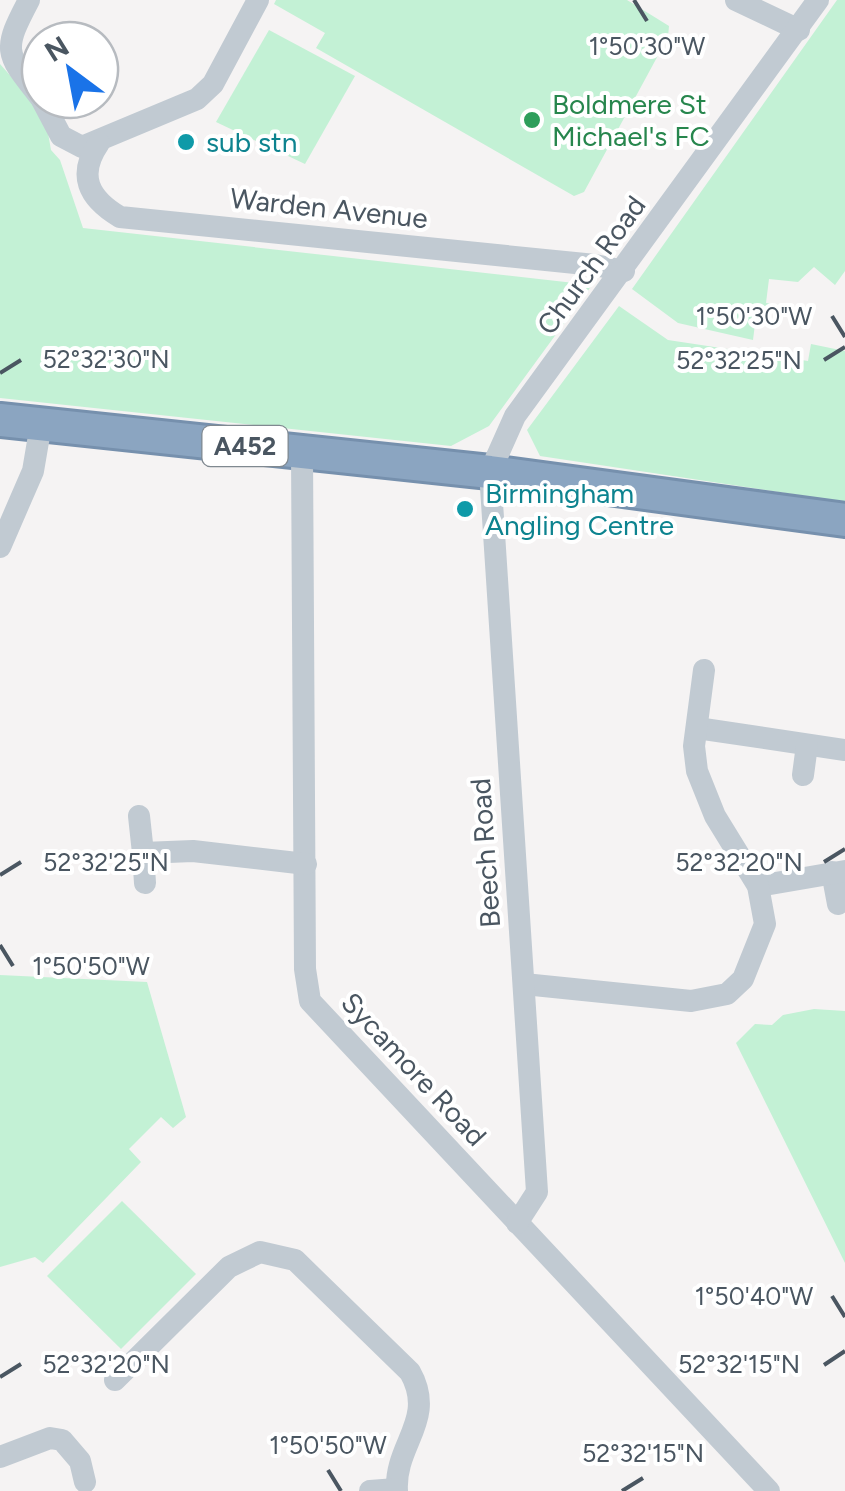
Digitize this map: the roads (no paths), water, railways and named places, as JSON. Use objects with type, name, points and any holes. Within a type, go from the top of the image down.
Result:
[{"type":"highway","name":"A452","points":[[0,420],[490,472],[845,520]]},
{"type":"street","points":[[20,76],[8,50],[9,38],[29,0]]},
{"type":"street","points":[[54,120],[67,142],[82,148],[197,100],[213,84],[258,0]]},
{"type":"street","points":[[736,0],[798,30]]},
{"type":"street","name":"Church Road","points":[[490,472],[515,416],[624,272],[818,0]]},
{"type":"street","name":"Warden Avenue","points":[[99,143],[88,159],[84,178],[95,197],[120,217],[595,265],[624,272]]},
{"type":"street","points":[[0,547],[33,471],[41,424]]},
{"type":"street","name":"Sycamore Road","points":[[302,452],[306,986],[310,1001],[768,1491]]},
{"type":"street","name":"Beech Road","points":[[490,472],[537,1192],[517,1223]]},
{"type":"street","points":[[524,984],[691,1001],[727,994],[743,980],[758,952],[765,924],[758,886],[705,794],[696,770],[704,670]]},
{"type":"street","points":[[697,728],[845,750]]},
{"type":"street","points":[[803,775],[806,745]]},
{"type":"street","points":[[139,816],[144,883]]},
{"type":"street","points":[[143,852],[193,851],[306,864]]},
{"type":"street","points":[[758,886],[838,872],[838,904]]},
{"type":"street","points":[[115,1380],[229,1267],[260,1252],[278,1253],[315,1276],[410,1372],[418,1386],[422,1402],[418,1422],[399,1465],[396,1490],[370,1491]]},
{"type":"street","points":[[0,1458],[50,1438],[62,1440],[80,1461],[85,1482]]},
{"type":"place","name":"Boldmere St Michael's FC","points":[[532,120]]},
{"type":"place","name":"sub stn","points":[[186,142]]},
{"type":"place","name":"Birmingham Angling Centre","points":[[465,509]]}]
